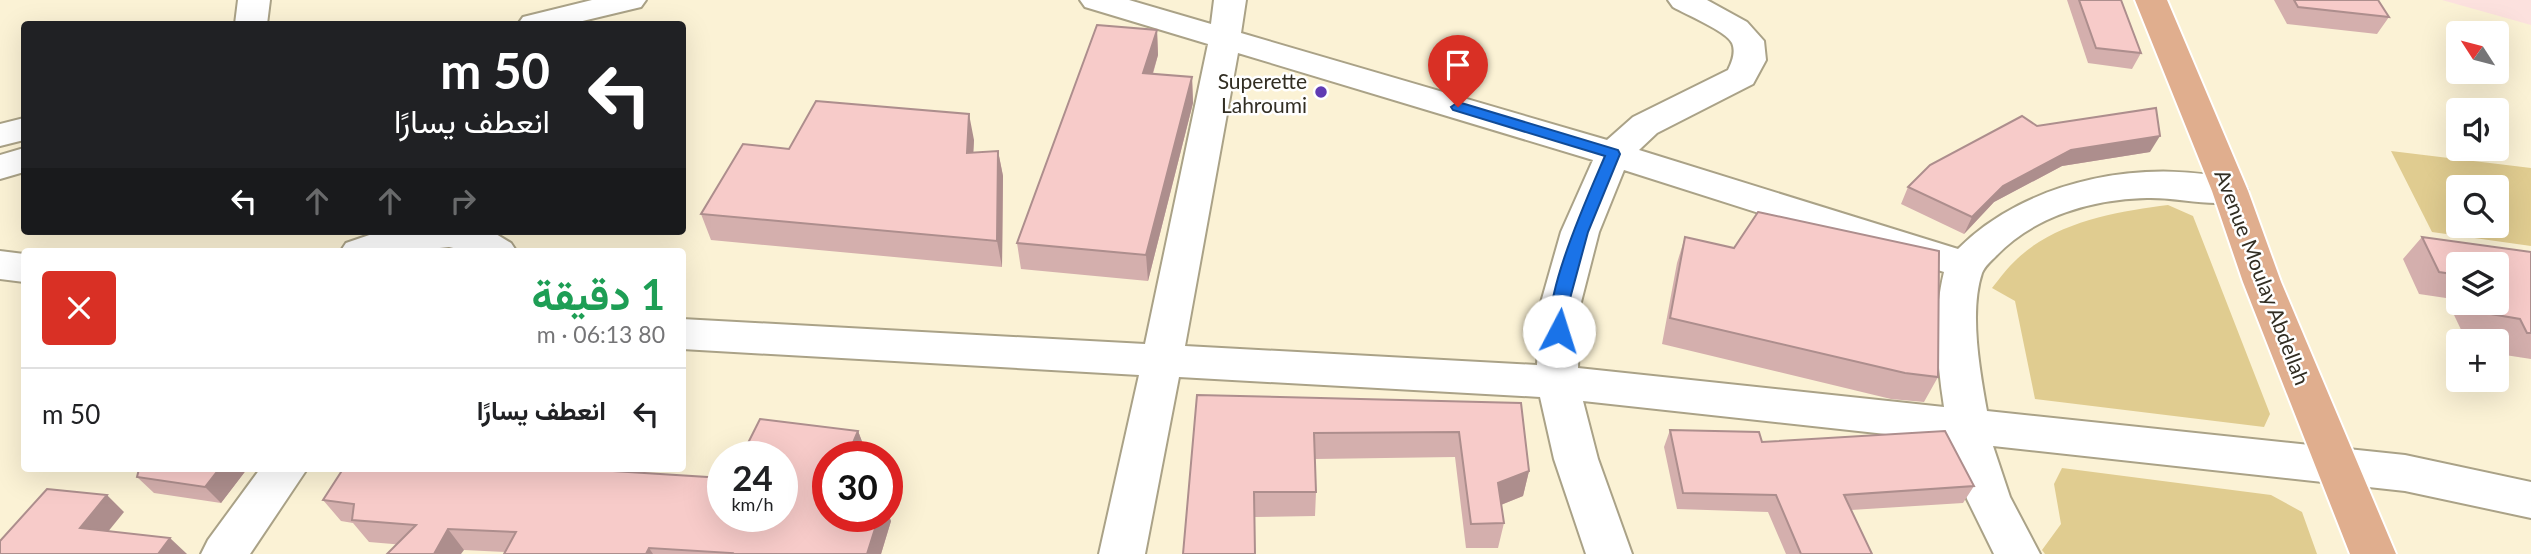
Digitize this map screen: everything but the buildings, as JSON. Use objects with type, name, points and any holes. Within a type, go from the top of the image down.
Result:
[{"type":"main road","name":"Avenue Moulay Abdellah","points":[[2151,0],[2230,191],[2262,282],[2373,554]]},
{"type":"street","points":[[251,21],[254,0]]},
{"type":"street","points":[[547,21],[630,0]]},
{"type":"street","points":[[1096,0],[1228,18],[1613,154],[1965,265]]},
{"type":"street","points":[[1609,554],[1576,459],[1558,382],[1560,306],[1580,232],[1613,154],[1645,125],[1741,77],[1750,60],[1748,41],[1737,29],[1684,0]]},
{"type":"street","points":[[1122,554],[1164,360],[1228,18]]},
{"type":"street","points":[[0,135],[21,130]]},
{"type":"street","points":[[0,167],[21,161]]},
{"type":"street","points":[[2017,554],[1989,499],[1973,453],[1957,358],[1959,291],[1965,265],[1992,237],[2021,218],[2057,201],[2088,192],[2131,186],[2171,185],[2230,191]]},
{"type":"street","points":[[371,248],[396,240],[432,235]]},
{"type":"street","points":[[454,235],[490,248]]},
{"type":"street","points":[[0,265],[21,268]]},
{"type":"street","points":[[686,334],[1558,382],[2405,473],[2531,500]]},
{"type":"street","points":[[224,554],[283,472]]},
{"type":"shaded area","points":[[2442,0],[2531,0],[2531,25]]},
{"type":"shaded area","points":[[2391,151],[2446,158],[2446,161],[2473,161],[2531,168],[2531,246],[2474,238],[2509,238],[2509,175],[2446,175],[2446,234],[2432,232]]},
{"type":"shaded area","points":[[2168,205],[2193,216],[2270,414],[2264,427],[2035,399],[2015,301],[1992,288],[2007,269],[2032,246],[2069,227],[2109,215]]},
{"type":"shaded area","points":[[2062,468],[2271,495],[2302,512],[2317,554],[2045,554],[2042,550],[2061,524],[2054,484]]},
{"type":"place","name":"Superette Lahroumi","points":[[1321,92]]},
{"type":"route","points":[[1458,107],[1613,154],[1580,232],[1560,306],[1559,331]]}]
